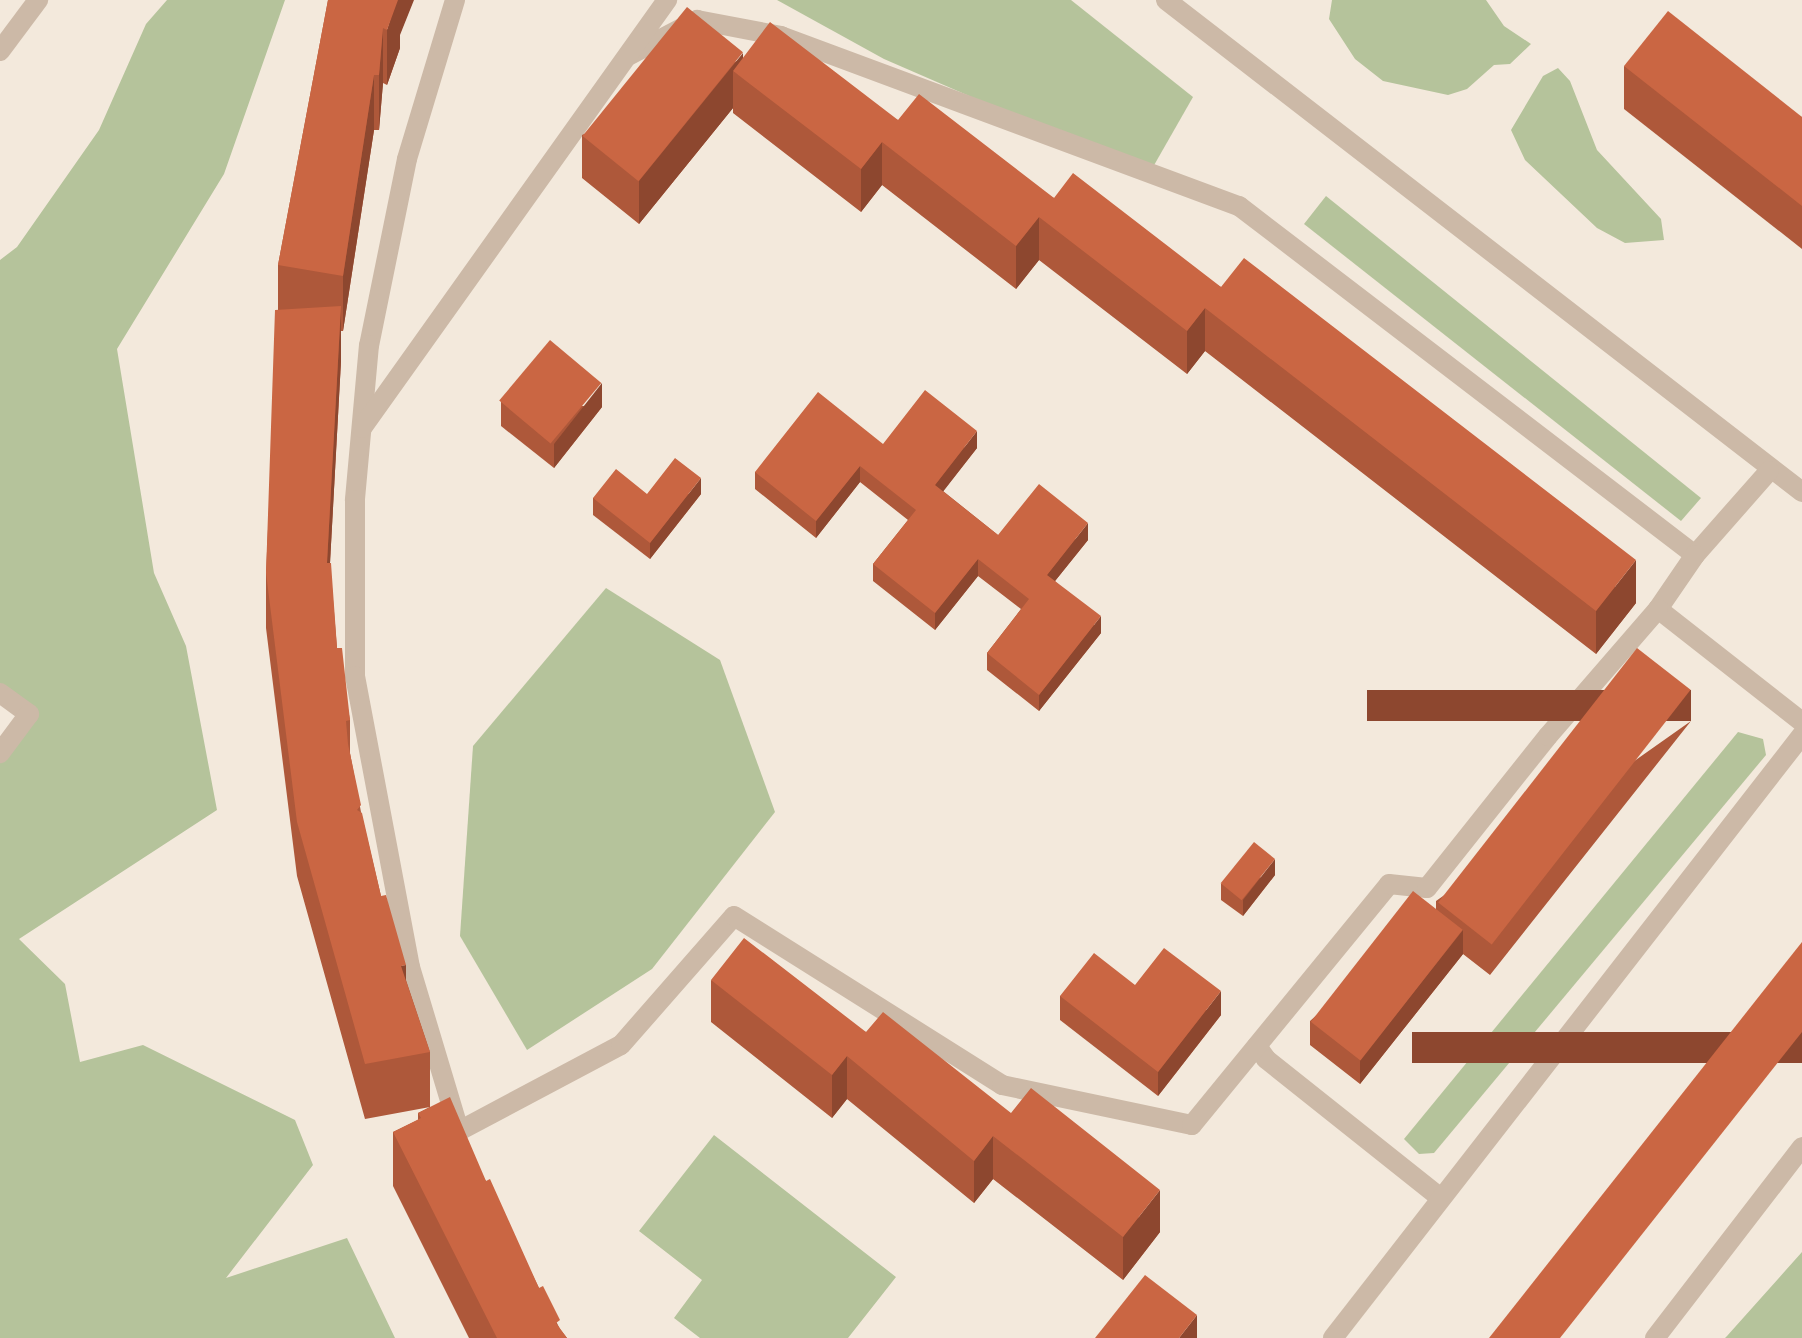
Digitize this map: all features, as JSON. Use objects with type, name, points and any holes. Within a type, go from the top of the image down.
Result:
[{"type":"street","points":[[3,38],[38,0]]},
{"type":"street","points":[[455,0],[407,159],[369,345],[355,500],[355,676],[410,967],[462,1138],[621,1045],[734,916],[1002,1085],[1192,1125],[1389,884],[1427,888],[1548,736],[1658,609],[1695,555],[1769,471]]},
{"type":"street","points":[[362,428],[667,0]]},
{"type":"street","points":[[1166,0],[1769,471],[1802,492]]},
{"type":"street","points":[[630,55],[697,20],[781,36],[1239,206],[1695,555]]},
{"type":"street","points":[[1658,609],[1802,722]]},
{"type":"street","points":[[0,693],[29,714],[0,753]]},
{"type":"street","points":[[1333,1338],[1802,735]]},
{"type":"street","points":[[1257,1046],[1266,1059],[1441,1198]]},
{"type":"street","points":[[1655,1338],[1802,1147]]},
{"type":"green space","points":[[167,0],[285,0],[224,174],[117,349],[154,573],[186,646],[217,810],[19,939],[65,984],[80,1062],[143,1045],[295,1120],[313,1165],[226,1278],[347,1238],[395,1338],[0,1338],[0,753],[28,714],[0,693],[0,260],[17,247],[99,130],[146,24]]},
{"type":"green space","points":[[777,0],[1071,0],[1193,97],[1149,174],[884,59]]},
{"type":"green space","points":[[1332,0],[1486,0],[1504,26],[1531,44],[1510,64],[1494,65],[1467,89],[1448,95],[1383,81],[1355,59],[1329,19]]},
{"type":"green space","points":[[1558,68],[1570,81],[1597,150],[1661,219],[1664,240],[1625,243],[1597,228],[1525,160],[1511,130],[1543,76]]},
{"type":"green space","points":[[1326,196],[1701,498],[1681,521],[1304,224]]},
{"type":"green space","points":[[606,588],[720,660],[775,812],[652,969],[527,1050],[460,936],[473,746]]},
{"type":"green space","points":[[1738,732],[1763,739],[1766,755],[1434,1153],[1419,1154],[1404,1139]]},
{"type":"green space","points":[[714,1135],[896,1277],[848,1338],[700,1338],[674,1318],[702,1280],[639,1231]]},
{"type":"green space","points":[[1802,1252],[1802,1338],[1725,1338],[1727,1336]]},
{"type":"building","points":[[328,0],[398,0],[387,30],[383,28],[379,75],[374,75],[343,276],[278,265]]},
{"type":"building","points":[[687,7],[743,52],[638,181],[583,136]]},
{"type":"building","points":[[1668,11],[1802,117],[1802,206],[1624,66]]},
{"type":"building","points":[[770,22],[898,120],[919,94],[1054,198],[1073,173],[1221,287],[1244,258],[1636,560],[1596,611],[1205,308],[1187,331],[1039,217],[1016,246],[882,142],[861,169],[733,71]]},
{"type":"building","points":[[341,306],[327,563],[331,563],[337,648],[342,648],[350,720],[346,721],[348,744],[361,805],[357,810],[362,813],[381,896],[386,895],[406,965],[401,966],[430,1052],[365,1064],[297,822],[266,573],[275,310]]},
{"type":"building","points":[[550,340],[601,383],[551,444],[499,401]]},
{"type":"building","points":[[925,390],[977,431],[935,485],[998,535],[1039,484],[1088,523],[1047,575],[1101,616],[1039,695],[987,653],[1029,599],[978,559],[935,613],[873,564],[916,510],[860,466],[816,521],[755,472],[818,392],[883,444]]},
{"type":"building","points":[[675,458],[701,478],[650,543],[593,498],[616,469],[647,494]]},
{"type":"building","points":[[1637,648],[1691,690],[1492,944],[1438,903]]},
{"type":"building","points":[[1254,842],[1275,859],[1242,900],[1221,883]]},
{"type":"building","points":[[1413,891],[1463,930],[1360,1061],[1311,1022]]},
{"type":"building","points":[[744,938],[866,1032],[883,1012],[1011,1113],[1031,1088],[1160,1190],[1123,1237],[993,1136],[974,1161],[847,1056],[832,1075],[711,980]]},
{"type":"building","points":[[1802,942],[1802,1032],[1560,1338],[1489,1338]]},
{"type":"building","points":[[1164,948],[1221,991],[1158,1072],[1060,996],[1094,953],[1135,985]]},
{"type":"building","points":[[450,1097],[486,1181],[490,1179],[539,1288],[543,1286],[560,1320],[556,1323],[567,1338],[497,1338],[393,1132],[421,1118],[418,1113]]},
{"type":"building","points":[[1145,1275],[1197,1315],[1179,1338],[1095,1338]]}]
